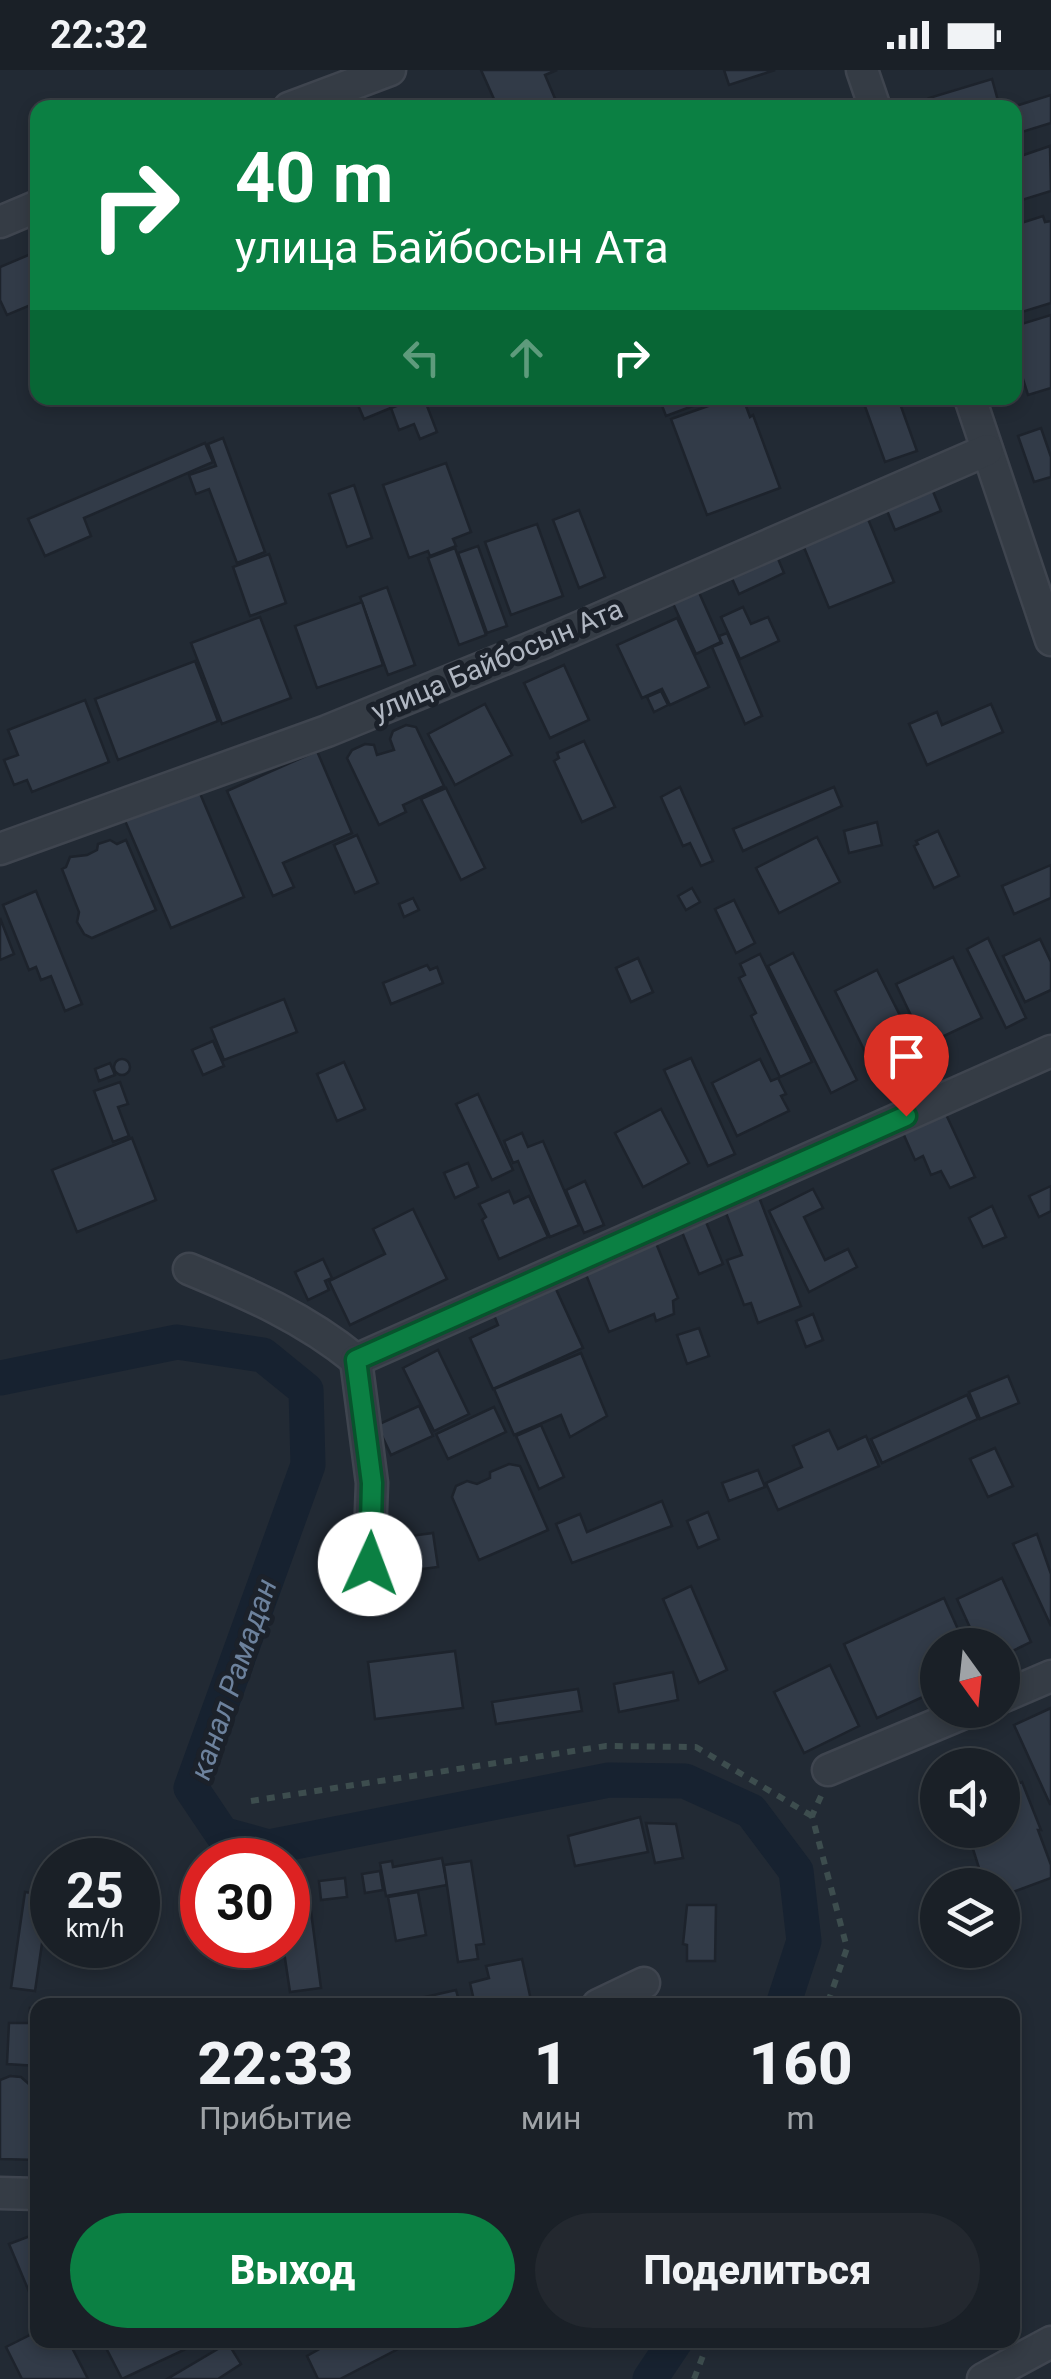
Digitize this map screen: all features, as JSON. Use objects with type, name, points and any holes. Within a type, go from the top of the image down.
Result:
[{"type":"street","points":[[862,70],[872,100]]},
{"type":"street","points":[[308,100],[371,74]]},
{"type":"street","points":[[0,222],[30,209]]},
{"type":"street","points":[[972,405],[1051,640]]},
{"type":"street","name":"улица Байбосын Ата","points":[[0,850],[327,731],[987,450]]},
{"type":"street","points":[[356,1360],[1051,1051]]},
{"type":"street","points":[[189,1268],[278,1306],[356,1360],[372,1483],[370,1564]]},
{"type":"street","points":[[1020,1689],[1051,1676]]},
{"type":"street","points":[[828,1770],[928,1728]]},
{"type":"street","points":[[613,1998],[644,1983]]},
{"type":"street","points":[[0,2193],[30,2194]]},
{"type":"street","points":[[983,2379],[1051,2342]]},
{"type":"path","points":[[251,1801],[606,1746],[696,1747],[812,1816],[847,1948],[829,1998]]},
{"type":"path","points":[[694,2379],[706,2348]]},
{"type":"building","points":[[481,70],[557,70],[545,75],[556,100],[494,100]]},
{"type":"building","points":[[724,70],[775,70],[729,85]]},
{"type":"building","points":[[992,79],[998,100],[930,100]]},
{"type":"building","points":[[1051,95],[1051,123],[1022,132],[1022,104]]},
{"type":"building","points":[[1050,146],[1051,191],[1022,200],[1022,156]]},
{"type":"building","points":[[1043,216],[1045,222],[1051,221],[1051,303],[1022,312],[1022,223]]},
{"type":"building","points":[[30,254],[30,305],[7,315],[0,300],[0,267]]},
{"type":"building","points":[[1051,315],[1051,388],[1028,395],[1022,376],[1022,324]]},
{"type":"building","points":[[358,405],[398,405],[364,419]]},
{"type":"building","points":[[427,405],[437,432],[420,439],[414,424],[399,430],[391,408]]},
{"type":"building","points":[[662,405],[696,405],[666,416]]},
{"type":"building","points":[[711,405],[746,405],[750,417],[753,415],[780,488],[707,515],[671,419]]},
{"type":"building","points":[[865,405],[901,405],[917,451],[885,462]]},
{"type":"building","points":[[1041,428],[1051,457],[1051,477],[1034,482],[1018,436]]},
{"type":"building","points":[[223,438],[265,552],[237,563],[209,489],[196,494],[189,475],[216,466],[208,444]]},
{"type":"building","points":[[205,443],[213,462],[84,518],[91,536],[45,556],[28,519]]},
{"type":"building","points":[[446,463],[471,532],[453,539],[456,546],[430,556],[428,551],[409,558],[383,485]]},
{"type":"building","points":[[354,485],[372,538],[347,547],[329,494]]},
{"type":"building","points":[[932,489],[941,511],[895,530],[886,508]]},
{"type":"building","points":[[579,510],[605,577],[579,588],[553,520]]},
{"type":"building","points":[[868,519],[894,582],[829,608],[803,545]]},
{"type":"building","points":[[537,524],[563,596],[511,615],[485,542]]},
{"type":"building","points":[[478,546],[507,626],[487,633],[458,553]]},
{"type":"building","points":[[455,548],[486,635],[459,645],[428,558]]},
{"type":"building","points":[[269,554],[286,603],[250,616],[233,567]]},
{"type":"building","points":[[776,554],[784,573],[739,594],[730,574]]},
{"type":"building","points":[[387,587],[415,665],[388,675],[360,597]]},
{"type":"building","points":[[697,588],[721,642],[696,654],[671,599]]},
{"type":"building","points":[[362,602],[383,665],[317,688],[295,626]]},
{"type":"building","points":[[743,607],[751,624],[768,617],[779,641],[740,659],[721,617]]},
{"type":"building","points":[[260,617],[291,698],[222,724],[191,643]]},
{"type":"building","points":[[677,618],[709,687],[670,705],[662,689],[642,698],[617,645]]},
{"type":"building","points":[[727,633],[762,716],[745,724],[712,647],[722,643],[719,636]]},
{"type":"building","points":[[195,661],[218,721],[118,760],[95,699]]},
{"type":"building","points":[[564,665],[589,720],[550,738],[524,683]]},
{"type":"building","points":[[661,691],[668,705],[654,712],[647,697]]},
{"type":"building","points":[[85,700],[109,762],[32,792],[27,780],[14,785],[4,760],[18,755],[8,730]]},
{"type":"building","points":[[485,704],[512,755],[455,785],[428,734]]},
{"type":"building","points":[[991,704],[1003,732],[927,765],[909,724],[937,712],[942,725]]},
{"type":"building","points":[[406,725],[416,727],[444,786],[403,805],[406,812],[379,825],[347,758],[352,750],[365,744],[374,745],[377,755],[394,750],[390,739],[393,731]]},
{"type":"building","points":[[584,741],[615,807],[582,822],[554,761],[559,758],[557,753]]},
{"type":"building","points":[[317,751],[352,833],[283,863],[294,887],[273,896],[227,791]]},
{"type":"building","points":[[196,784],[244,897],[171,928],[123,816]]},
{"type":"building","points":[[680,787],[713,861],[701,866],[690,843],[683,846],[661,797]]},
{"type":"building","points":[[834,787],[842,806],[743,851],[733,829]]},
{"type":"building","points":[[446,788],[485,868],[461,880],[421,799]]},
{"type":"building","points":[[877,822],[882,845],[849,853],[844,831]]},
{"type":"building","points":[[938,831],[959,876],[934,888],[914,846],[916,841]]},
{"type":"building","points":[[357,835],[378,883],[355,893],[334,845]]},
{"type":"building","points":[[817,837],[840,882],[779,913],[756,868]]},
{"type":"building","points":[[110,840],[117,844],[126,840],[156,910],[92,938],[84,934],[77,922],[79,912],[62,869],[70,857],[87,855],[97,850],[98,844]]},
{"type":"building","points":[[1051,865],[1051,898],[1014,914],[1002,886]]},
{"type":"building","points":[[692,888],[700,902],[686,910],[678,896]]},
{"type":"building","points":[[36,891],[82,1004],[65,1011],[51,976],[41,980],[36,967],[29,970],[3,905]]},
{"type":"building","points":[[413,898],[419,910],[404,917],[399,904]]},
{"type":"building","points":[[734,900],[755,943],[736,953],[715,909]]},
{"type":"building","points":[[0,918],[14,954],[0,960]]},
{"type":"building","points":[[988,938],[1026,1018],[1006,1028],[967,949]]},
{"type":"building","points":[[1040,939],[1051,962],[1051,990],[1025,1002],[1003,956]]},
{"type":"building","points":[[793,953],[857,1080],[831,1093],[768,966]]},
{"type":"building","points":[[760,954],[812,1062],[780,1077],[751,1016],[756,1013],[739,978],[745,975],[740,964]]},
{"type":"building","points":[[953,957],[982,1018],[925,1045],[896,984]]},
{"type":"building","points":[[638,958],[653,992],[631,1002],[616,968]]},
{"type":"building","points":[[427,965],[430,970],[437,967],[443,983],[391,1004],[383,983]]},
{"type":"building","points":[[877,970],[918,1051],[875,1072],[835,991]]},
{"type":"building","points":[[284,999],[297,1032],[224,1060],[211,1028]]},
{"type":"building","points":[[213,1041],[224,1066],[203,1075],[192,1050]]},
{"type":"building","points":[[691,1058],[735,1154],[708,1166],[664,1070]]},
{"type":"building","points":[[122,1059],[130,1067],[122,1075],[114,1067]]},
{"type":"building","points":[[760,1059],[771,1081],[778,1078],[789,1111],[737,1136],[712,1083]]},
{"type":"building","points":[[344,1062],[365,1109],[337,1121],[317,1074]]},
{"type":"building","points":[[110,1063],[115,1075],[99,1081],[95,1069]]},
{"type":"building","points":[[120,1082],[128,1104],[118,1107],[129,1136],[113,1142],[94,1091]]},
{"type":"building","points":[[478,1094],[513,1170],[492,1180],[456,1104]]},
{"type":"building","points":[[661,1109],[689,1163],[643,1187],[615,1133]]},
{"type":"building","points":[[944,1110],[975,1177],[950,1188],[941,1171],[931,1175],[923,1156],[915,1160],[903,1133]]},
{"type":"building","points":[[522,1133],[528,1147],[543,1141],[579,1225],[550,1237],[518,1161],[513,1163],[504,1141]]},
{"type":"building","points":[[132,1138],[156,1200],[77,1232],[52,1170]]},
{"type":"building","points":[[468,1163],[478,1187],[455,1198],[444,1173]]},
{"type":"building","points":[[585,1181],[604,1225],[584,1233],[566,1190]]},
{"type":"building","points":[[1051,1186],[1051,1211],[1039,1217],[1029,1196]]},
{"type":"building","points":[[813,1189],[823,1208],[804,1217],[825,1260],[848,1249],[857,1267],[809,1292],[769,1211]]},
{"type":"building","points":[[509,1191],[514,1203],[529,1196],[548,1237],[499,1259],[479,1204]]},
{"type":"building","points":[[757,1192],[801,1306],[758,1323],[751,1303],[744,1305],[727,1260],[742,1255],[723,1205]]},
{"type":"building","points":[[992,1206],[1006,1237],[983,1247],[969,1218]]},
{"type":"building","points":[[413,1209],[447,1279],[350,1325],[329,1281],[385,1254],[373,1229]]},
{"type":"building","points":[[704,1217],[723,1264],[699,1274],[680,1227]]},
{"type":"building","points":[[656,1243],[678,1298],[673,1301],[674,1314],[656,1321],[654,1314],[609,1332],[585,1272]]},
{"type":"building","points":[[323,1259],[332,1278],[325,1281],[329,1290],[308,1300],[295,1272]]},
{"type":"building","points":[[555,1287],[583,1348],[493,1389],[470,1338],[498,1325],[494,1315]]},
{"type":"building","points":[[813,1314],[823,1340],[806,1347],[796,1321]]},
{"type":"building","points":[[699,1328],[709,1356],[687,1364],[677,1335]]},
{"type":"building","points":[[438,1350],[469,1414],[434,1431],[403,1368]]},
{"type":"building","points":[[581,1353],[607,1416],[570,1437],[561,1415],[514,1435],[494,1389]]},
{"type":"building","points":[[1008,1376],[1019,1403],[980,1419],[969,1392]]},
{"type":"building","points":[[967,1395],[978,1419],[882,1463],[871,1439]]},
{"type":"building","points":[[419,1406],[433,1436],[391,1455],[377,1425]]},
{"type":"building","points":[[494,1407],[506,1432],[448,1459],[436,1434]]},
{"type":"building","points":[[541,1425],[564,1477],[539,1489],[516,1436]]},
{"type":"building","points":[[829,1430],[838,1449],[866,1436],[879,1466],[778,1510],[766,1483],[802,1467],[793,1446]]},
{"type":"building","points":[[995,1448],[1013,1486],[988,1497],[970,1459]]},
{"type":"building","points":[[509,1464],[520,1466],[548,1530],[479,1560],[452,1497],[456,1486],[467,1481],[477,1484],[490,1478],[490,1472]]},
{"type":"building","points":[[758,1470],[765,1487],[729,1501],[722,1483]]},
{"type":"building","points":[[662,1501],[672,1526],[572,1563],[556,1524],[580,1514],[587,1532]]},
{"type":"building","points":[[708,1512],[719,1539],[698,1548],[687,1521]]},
{"type":"building","points":[[433,1533],[438,1567],[399,1572],[395,1538]]},
{"type":"building","points":[[1037,1534],[1051,1574],[1051,1626],[1013,1544]]},
{"type":"building","points":[[1002,1578],[1031,1642],[1020,1647],[1020,1628],[970,1628],[957,1599]]},
{"type":"building","points":[[691,1586],[727,1670],[699,1683],[663,1599]]},
{"type":"building","points":[[944,1598],[957,1628],[920,1628],[920,1698],[877,1718],[844,1644]]},
{"type":"building","points":[[455,1651],[463,1708],[375,1719],[368,1662]]},
{"type":"building","points":[[830,1665],[859,1726],[804,1753],[774,1692]]},
{"type":"building","points":[[673,1672],[678,1700],[619,1712],[614,1684]]},
{"type":"building","points":[[578,1689],[582,1711],[496,1724],[492,1702]]},
{"type":"building","points":[[1051,1708],[1051,1804],[1015,1728],[1020,1728],[1020,1722]]},
{"type":"building","points":[[1020,1783],[1041,1830],[1051,1878],[1020,1889],[1020,1868],[979,1868],[973,1848],[1020,1848]]},
{"type":"building","points":[[640,1817],[648,1852],[575,1866],[568,1836]]},
{"type":"building","points":[[646,1823],[676,1824],[683,1858],[655,1863]]},
{"type":"building","points":[[442,1858],[447,1885],[386,1896],[380,1863],[392,1861],[393,1867]]},
{"type":"building","points":[[471,1861],[484,1944],[476,1945],[478,1959],[458,1962],[444,1865]]},
{"type":"building","points":[[380,1871],[383,1890],[365,1893],[362,1874]]},
{"type":"building","points":[[345,1878],[347,1897],[321,1900],[319,1881]]},
{"type":"building","points":[[25,1892],[30,1893],[30,1968],[38,1968],[35,1991],[11,1988]]},
{"type":"building","points":[[418,1892],[426,1935],[396,1941],[388,1897]]},
{"type":"building","points":[[310,1904],[321,1988],[290,1992],[286,1968],[310,1968]]},
{"type":"building","points":[[687,1905],[716,1905],[715,1961],[687,1961],[687,1945],[683,1944]]},
{"type":"building","points":[[522,1959],[530,1998],[473,1998],[470,1983],[489,1978],[486,1966]]},
{"type":"building","points":[[456,1990],[458,1998],[420,1998]]},
{"type":"building","points":[[30,2008],[30,2065],[7,2064],[9,2023],[29,2023]]},
{"type":"building","points":[[21,2077],[30,2085],[30,2160],[0,2159],[0,2080]]},
{"type":"building","points":[[30,2236],[30,2294],[9,2244]]},
{"type":"building","points":[[30,2335],[30,2348],[72,2348],[88,2379],[22,2379],[6,2347]]},
{"type":"building","points":[[106,2348],[186,2349],[122,2379]]},
{"type":"building","points":[[220,2348],[231,2348],[241,2364],[218,2379],[167,2379]]},
{"type":"building","points":[[321,2348],[398,2349],[340,2379],[318,2379],[307,2356]]},
{"type":"waterway","name":"канал Рамадан","points":[[0,1378],[177,1342],[263,1355],[306,1390],[308,1465],[191,1788],[222,1834],[269,1847],[609,1780],[685,1781],[751,1811],[796,1871],[804,1941],[785,1998]]},
{"type":"waterway","name":"канал Рамадан","points":[[650,2379],[671,2348]]},
{"type":"route","points":[[370,1564],[372,1483],[356,1360],[906,1116]]}]
